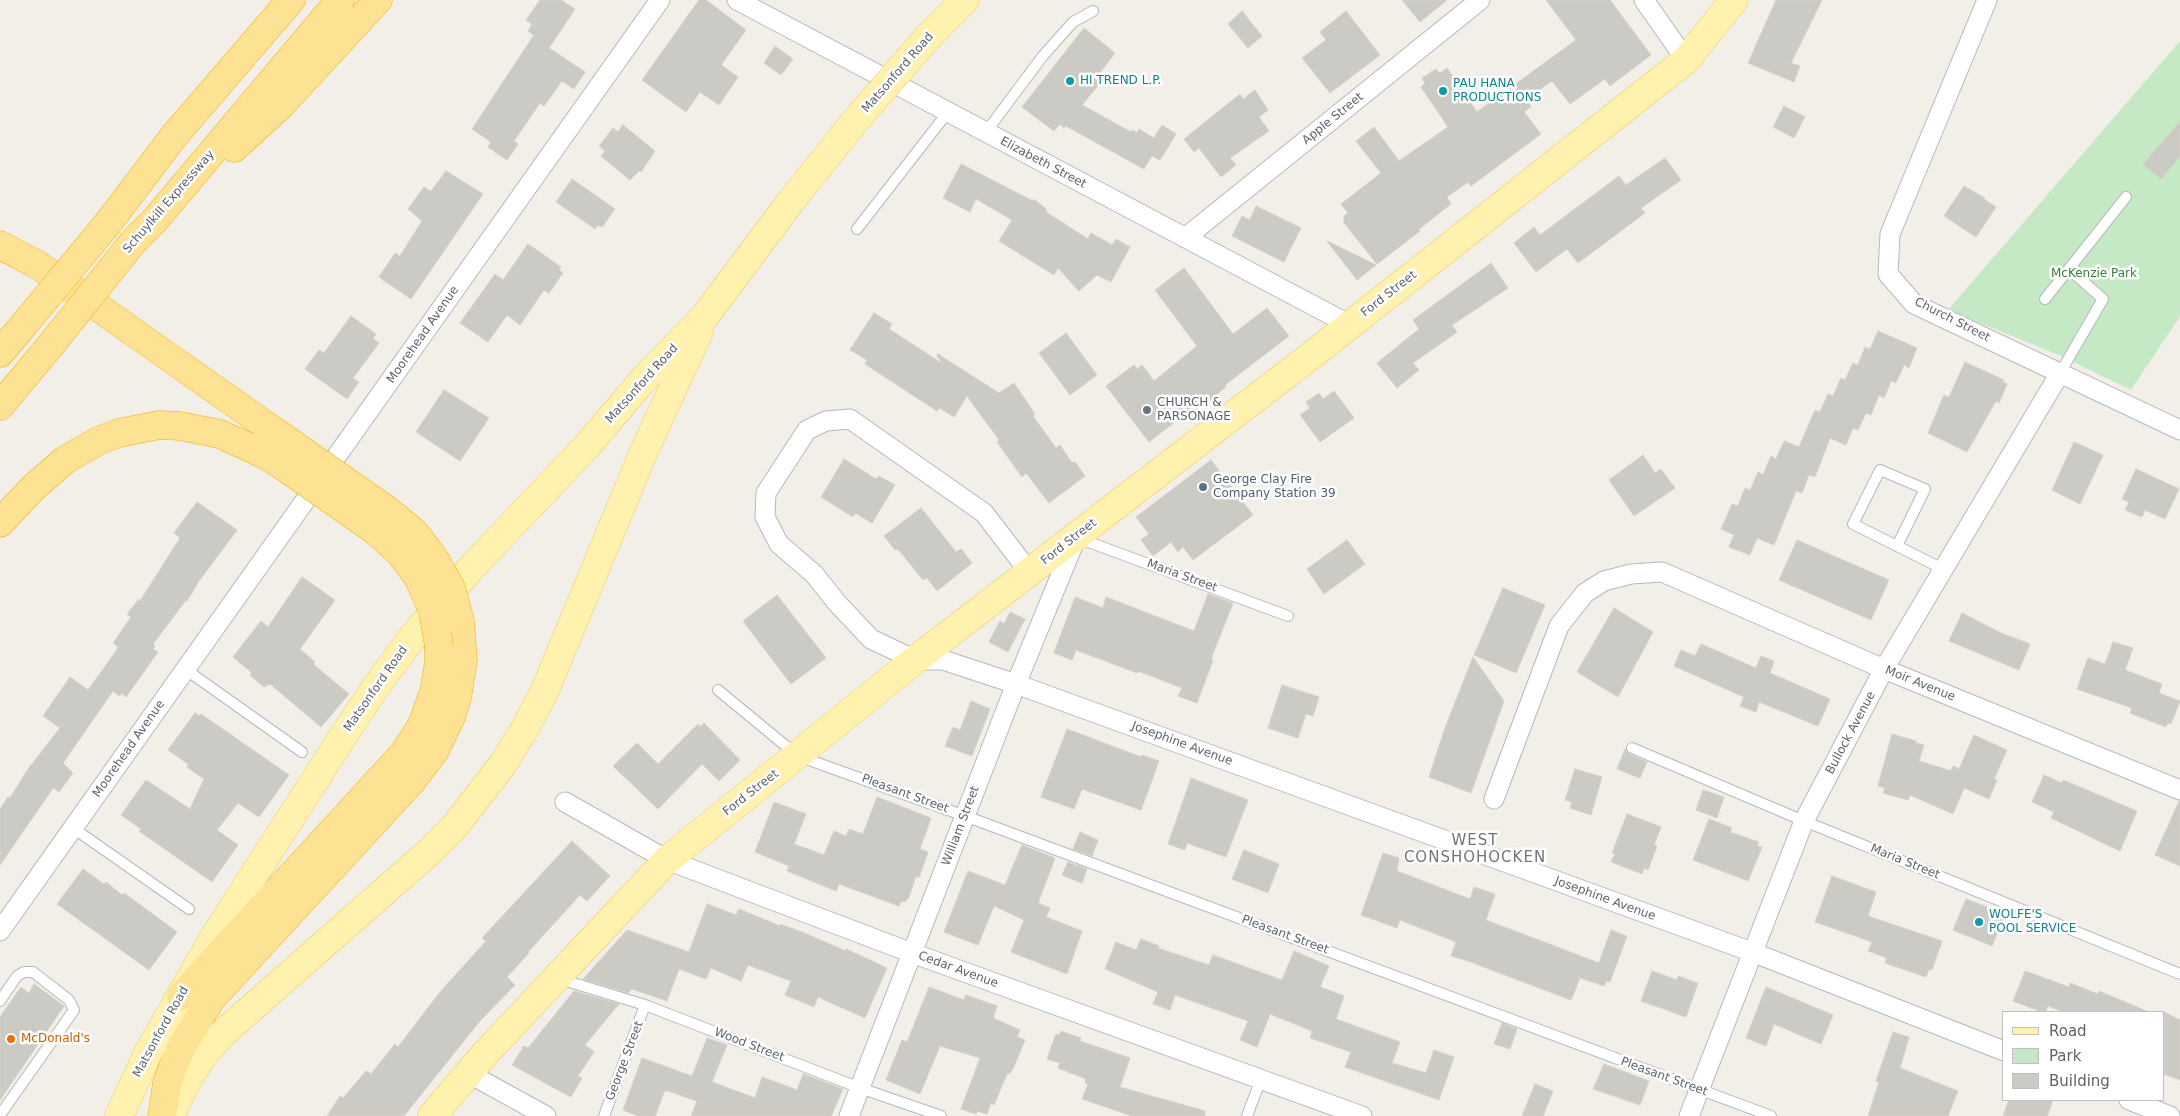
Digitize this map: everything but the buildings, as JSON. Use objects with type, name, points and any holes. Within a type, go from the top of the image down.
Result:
[{"type":"highway","points":[[9,343],[108,223],[281,0]]},
{"type":"highway","points":[[174,136],[291,0]]},
{"type":"highway","name":"Schuylkill Expressway","points":[[0,406],[133,242],[155,220],[340,0]]},
{"type":"highway","points":[[155,220],[282,105],[378,0]]},
{"type":"highway","points":[[0,245],[38,265],[267,441],[280,464],[380,519],[399,552],[426,567],[451,588],[460,622],[462,660],[457,698],[451,718],[434,752],[411,782],[211,999],[183,1044],[174,1064],[167,1084],[162,1116]]},
{"type":"highway","points":[[0,523],[33,488],[65,460],[94,443],[119,433],[159,425],[180,426],[267,441]]},
{"type":"highway","points":[[180,996],[394,766],[422,725],[434,692],[439,663],[439,646],[426,567]]},
{"type":"main road","name":"Matsonford Road","points":[[119,1116],[148,1051],[216,934],[350,724],[415,634],[473,566],[586,448],[644,379],[706,315],[785,209],[856,120],[928,37],[965,0]]},
{"type":"main road","name":"Ford Street","points":[[432,1116],[468,1073],[666,860],[798,756],[915,660],[1350,325],[1686,60],[1734,0]]},
{"type":"main road","name":"Matsonford Road","points":[[170,1116],[187,1081],[202,1058],[222,1034],[428,853],[461,818],[502,764],[524,730],[545,690],[644,449],[706,315]]},
{"type":"street","name":"Moorehead Avenue","points":[[0,931],[660,0]]},
{"type":"street","name":"Elizabeth Street","points":[[737,0],[1350,325]]},
{"type":"street","points":[[1644,0],[1686,60]]},
{"type":"street","name":"Church Street","points":[[1986,0],[1890,234],[1888,274],[1914,304],[2180,430]]},
{"type":"street","name":"Apple Street","points":[[1185,238],[1476,1]]},
{"type":"street","name":"Bullock Avenue","points":[[1689,1116],[1804,821],[1884,669],[2060,373]]},
{"type":"street","name":"Josephine Avenue","points":[[1030,573],[984,513],[850,419],[826,420],[807,430],[766,492],[765,517],[779,544],[814,574],[837,603],[871,639],[915,660],[944,660],[1016,684],[1752,952],[2002,1050]]},
{"type":"street","name":"William Street","points":[[849,1116],[1016,684],[1076,537]]},
{"type":"street","name":"Moir Avenue","points":[[1494,799],[1559,626],[1585,593],[1604,581],[1631,574],[1662,572],[1884,669],[2180,790]]},
{"type":"street","name":"Cedar Avenue","points":[[565,802],[666,860],[912,953],[1362,1116]]},
{"type":"street","points":[[468,1073],[546,1116]]},
{"type":"street","points":[[2132,1101],[2170,1116]]},
{"type":"lane","points":[[986,132],[1042,57],[1073,22],[1092,11]]},
{"type":"lane","points":[[857,229],[948,112]]},
{"type":"lane","points":[[2045,299],[2126,197]]},
{"type":"lane","points":[[2060,373],[2103,299],[2068,269]]},
{"type":"lane","points":[[1897,546],[1925,489],[1880,470],[1853,524],[1897,546],[1943,569]]},
{"type":"lane","name":"Maria Street","points":[[1076,537],[1288,616]]},
{"type":"lane","points":[[185,670],[302,752]]},
{"type":"lane","name":"Pleasant Street","points":[[718,690],[798,756],[965,816],[1771,1116]]},
{"type":"lane","name":"Maria Street","points":[[1632,748],[1804,821],[2180,974]]},
{"type":"lane","points":[[73,828],[189,909]]},
{"type":"lane","points":[[0,1001],[17,976],[24,972],[32,972],[69,1000],[74,1010],[0,1115]]},
{"type":"lane","name":"Wood Street","points":[[556,978],[646,1005],[860,1088],[940,1116]]},
{"type":"lane","name":"George Street","points":[[604,1116],[646,1005]]},
{"type":"lane","points":[[1247,1116],[1260,1079]]},
{"type":"green space","name":"McKenzie Park","points":[[2180,41],[2180,316],[2131,390],[2059,355],[1948,310]]},
{"type":"place","name":"HI TREND L.P.","points":[[1070,81]]},
{"type":"place","name":"PAU HANA PRODUCTIONS","points":[[1443,91]]},
{"type":"place","name":"CHURCH & PARSONAGE","points":[[1147,410]]},
{"type":"place","name":"George Clay Fire Company Station 39","points":[[1203,487]]},
{"type":"place","name":"WOLFE'S POOL SERVICE","points":[[1979,922]]},
{"type":"place","name":"McDonald's","points":[[11,1039]]},
{"type":"district","name":"WEST CONSHOHOCKEN","points":[[1475,850]]}]
